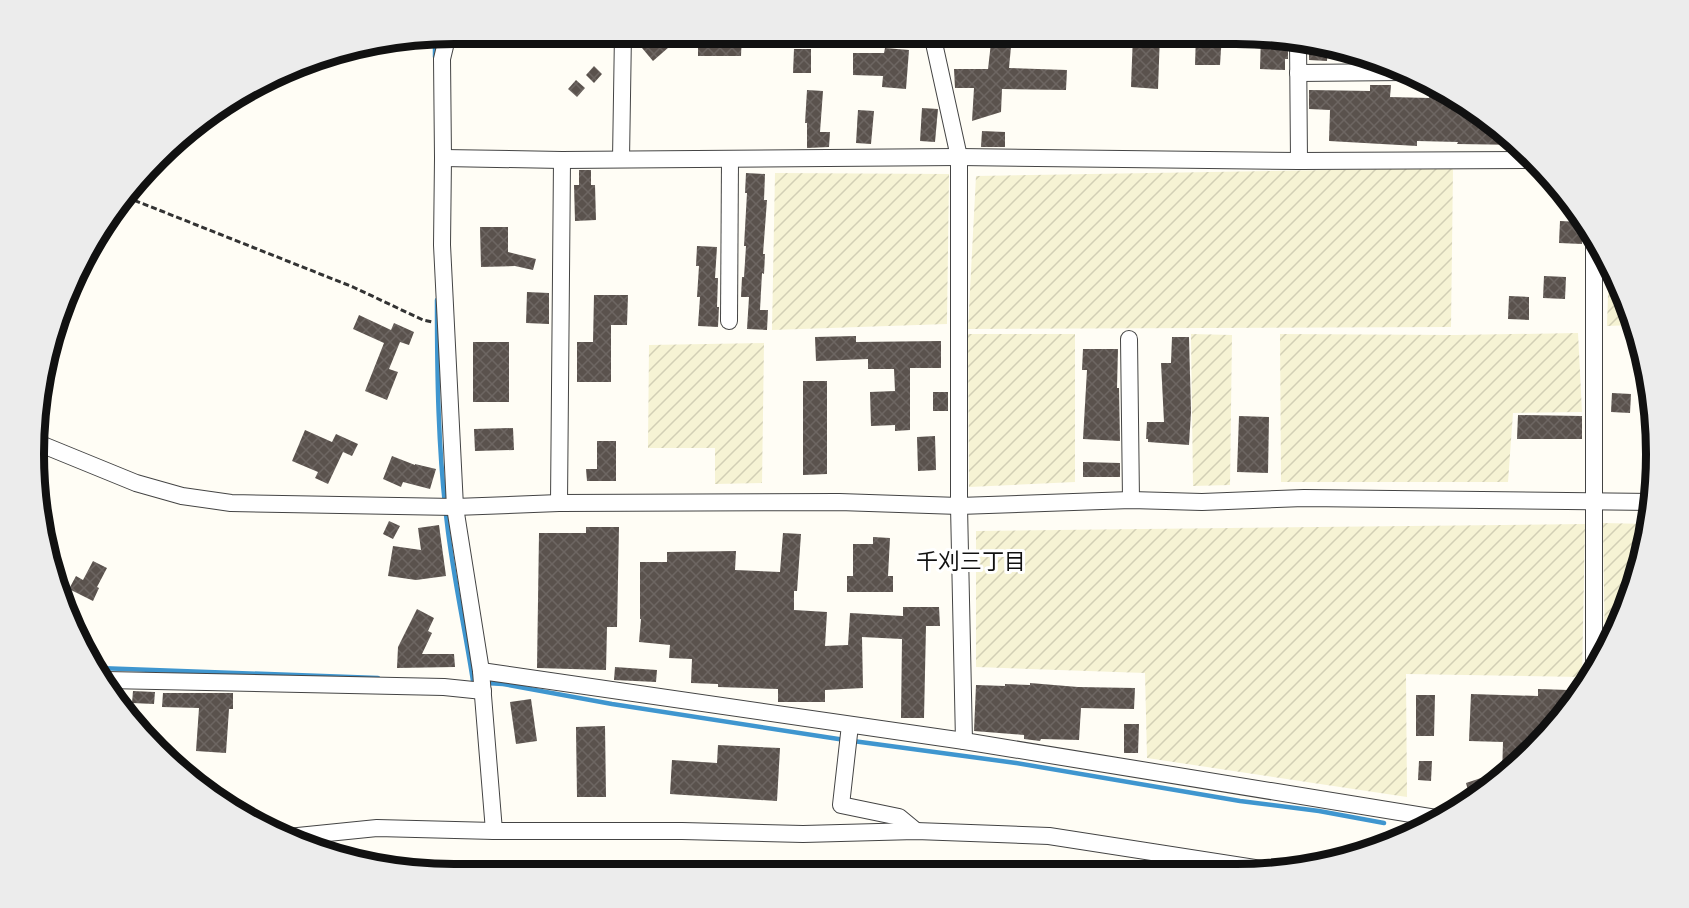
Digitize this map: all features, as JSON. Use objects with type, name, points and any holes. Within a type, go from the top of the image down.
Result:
[{"type":"street","points":[[446,44],[442,59],[442,245],[455,507],[481,671],[494,831]]},
{"type":"street","points":[[621,159],[623,44]]},
{"type":"street","points":[[934,44],[959,157],[959,506],[964,741]]},
{"type":"street","points":[[1298,48],[1299,161]]},
{"type":"street","points":[[1298,73],[1385,72]]},
{"type":"street","points":[[443,158],[562,160],[959,157],[1299,161],[1521,160]]},
{"type":"street","points":[[729,321],[730,159]]},
{"type":"street","points":[[559,503],[562,160]]},
{"type":"street","points":[[1594,255],[1594,653]]},
{"type":"street","points":[[1129,339],[1131,500]]},
{"type":"street","points":[[44,445],[136,483],[182,496],[231,503],[455,507],[559,503],[839,502],[959,506],[1131,500],[1202,502],[1304,498],[1643,502]]},
{"type":"street","points":[[481,671],[964,741],[1427,817]]},
{"type":"street","points":[[112,680],[444,687],[483,691]]},
{"type":"street","points":[[850,725],[841,805],[899,817],[916,831]]},
{"type":"street","points":[[303,835],[377,828],[803,834],[916,831],[1049,836],[1225,864]]},
{"type":"path","points":[[132,199],[353,287],[423,320],[447,325]]},
{"type":"shaded area","points":[[1453,168],[1451,327],[968,329],[976,176]]},
{"type":"shaded area","points":[[775,173],[949,174],[947,324],[772,330]]},
{"type":"shaded area","points":[[1608,284],[1625,325],[1607,326]]},
{"type":"shaded area","points":[[1578,333],[1582,412],[1513,413],[1508,482],[1281,482],[1280,334]]},
{"type":"shaded area","points":[[968,334],[1075,334],[1075,482],[969,487]]},
{"type":"shaded area","points":[[1191,334],[1232,335],[1230,485],[1193,486]]},
{"type":"shaded area","points":[[764,343],[762,483],[715,484],[715,448],[648,448],[649,345]]},
{"type":"shaded area","points":[[1603,523],[1640,524],[1624,586],[1605,632]]},
{"type":"shaded area","points":[[1585,524],[1582,673],[1579,677],[1406,674],[1407,797],[1147,758],[1145,673],[976,667],[976,531]]},
{"type":"building","points":[[646,44],[666,44],[669,47],[653,61],[642,48]]},
{"type":"building","points":[[698,44],[742,44],[741,56],[698,56]]},
{"type":"building","points":[[991,44],[1011,44],[1009,68],[1067,70],[1066,90],[1002,89],[1001,112],[972,121],[974,88],[955,88],[954,69],[988,69]]},
{"type":"building","points":[[1133,44],[1160,44],[1158,89],[1131,87]]},
{"type":"building","points":[[1196,44],[1221,44],[1220,65],[1195,65]]},
{"type":"building","points":[[1261,44],[1288,47],[1285,70],[1260,69]]},
{"type":"building","points":[[885,48],[909,50],[906,89],[882,87],[883,76],[853,75],[853,53],[884,53]]},
{"type":"building","points":[[794,49],[811,49],[811,73],[793,73]]},
{"type":"building","points":[[1309,50],[1327,54],[1327,61],[1309,60]]},
{"type":"building","points":[[594,66],[602,74],[594,83],[586,75]]},
{"type":"building","points":[[576,80],[585,88],[577,97],[568,89]]},
{"type":"building","points":[[1370,85],[1391,85],[1390,97],[1429,98],[1430,93],[1485,128],[1506,145],[1417,141],[1417,146],[1329,141],[1330,110],[1309,109],[1309,90],[1370,91]]},
{"type":"building","points":[[807,90],[823,91],[820,132],[830,132],[829,147],[807,148],[807,123],[805,123]]},
{"type":"building","points":[[922,108],[938,109],[935,142],[920,141]]},
{"type":"building","points":[[858,110],[874,111],[871,144],[856,143]]},
{"type":"building","points":[[982,131],[1005,132],[1005,147],[981,147]]},
{"type":"building","points":[[579,170],[591,170],[591,185],[595,185],[596,220],[575,221],[574,185],[579,185]]},
{"type":"building","points":[[746,173],[765,174],[764,200],[767,200],[760,310],[768,310],[767,330],[747,329],[749,297],[741,297],[746,246],[744,246]]},
{"type":"building","points":[[1560,221],[1573,222],[1582,235],[1582,244],[1559,243]]},
{"type":"building","points":[[480,227],[508,227],[508,252],[536,259],[533,270],[515,266],[481,267]]},
{"type":"building","points":[[697,246],[717,247],[715,278],[718,278],[718,327],[698,326],[700,297],[697,297],[699,266],[696,266]]},
{"type":"building","points":[[1544,276],[1566,277],[1565,299],[1543,298]]},
{"type":"building","points":[[527,292],[549,293],[549,324],[526,323]]},
{"type":"building","points":[[594,295],[628,295],[627,325],[611,325],[611,382],[577,382],[577,342],[593,342]]},
{"type":"building","points":[[1509,296],[1529,297],[1529,320],[1508,319]]},
{"type":"building","points":[[359,315],[391,330],[394,323],[414,332],[409,345],[400,342],[389,369],[398,372],[387,400],[365,391],[384,343],[353,329]]},
{"type":"building","points":[[856,336],[856,342],[941,341],[941,368],[910,368],[910,430],[895,431],[895,425],[871,426],[870,392],[895,391],[894,369],[868,369],[868,359],[816,361],[815,337]]},
{"type":"building","points":[[1172,337],[1189,337],[1191,412],[1189,445],[1148,442],[1146,439],[1147,422],[1164,422],[1161,363],[1171,363]]},
{"type":"building","points":[[473,342],[509,342],[509,402],[473,402]]},
{"type":"building","points":[[1083,349],[1118,349],[1117,388],[1119,388],[1120,441],[1083,439],[1087,370],[1082,370]]},
{"type":"building","points":[[803,381],[827,381],[827,474],[803,475]]},
{"type":"building","points":[[933,392],[948,392],[948,411],[933,411]]},
{"type":"building","points":[[1612,393],[1631,394],[1630,413],[1611,412]]},
{"type":"building","points":[[1518,415],[1582,416],[1582,439],[1517,439]]},
{"type":"building","points":[[1239,416],[1269,417],[1268,473],[1237,472]]},
{"type":"building","points":[[513,428],[514,450],[475,451],[474,429]]},
{"type":"building","points":[[305,430],[332,442],[336,434],[358,444],[352,456],[343,452],[328,484],[315,478],[318,472],[292,461]]},
{"type":"building","points":[[935,436],[936,470],[918,471],[917,437]]},
{"type":"building","points":[[597,441],[616,441],[616,481],[587,481],[586,469],[597,469]]},
{"type":"building","points":[[392,456],[415,465],[436,469],[430,489],[403,482],[401,487],[383,479]]},
{"type":"building","points":[[1083,462],[1120,463],[1120,477],[1083,477]]},
{"type":"building","points":[[389,521],[400,526],[393,539],[383,534]]},
{"type":"building","points":[[439,525],[446,576],[416,580],[388,576],[393,546],[421,550],[418,528]]},
{"type":"building","points":[[586,527],[619,527],[617,627],[607,627],[606,670],[537,668],[539,533],[586,533]]},
{"type":"building","points":[[783,533],[801,534],[794,610],[827,612],[825,646],[848,645],[850,613],[903,616],[903,607],[939,607],[940,626],[926,626],[924,718],[901,718],[902,639],[862,637],[863,688],[825,690],[825,702],[778,702],[778,689],[718,687],[718,684],[691,683],[692,659],[669,658],[670,645],[639,642],[640,562],[667,562],[667,552],[736,551],[735,570],[780,572]]},
{"type":"building","points":[[873,537],[890,538],[888,576],[893,576],[893,592],[847,592],[847,576],[853,576],[853,544],[873,544]]},
{"type":"building","points":[[93,561],[107,568],[93,601],[69,589],[76,576],[83,580]]},
{"type":"building","points":[[417,609],[434,618],[428,631],[432,633],[422,654],[454,654],[455,667],[397,668],[398,647]]},
{"type":"building","points":[[615,667],[657,670],[656,682],[614,680]]},
{"type":"building","points":[[1030,683],[1135,688],[1134,709],[1081,708],[1079,740],[1041,739],[1040,741],[1024,739],[1024,735],[974,731],[976,685],[1005,686],[1005,684],[1030,685]]},
{"type":"building","points":[[1538,689],[1568,690],[1561,704],[1544,725],[1502,766],[1503,742],[1469,741],[1471,694],[1538,696]]},
{"type":"building","points":[[133,691],[155,692],[154,704],[132,703]]},
{"type":"building","points":[[163,693],[233,693],[233,709],[229,709],[226,753],[196,751],[199,708],[162,707]]},
{"type":"building","points":[[1416,695],[1435,695],[1434,736],[1416,736]]},
{"type":"building","points":[[531,699],[537,741],[516,744],[510,702]]},
{"type":"building","points":[[1124,724],[1139,724],[1138,753],[1124,753]]},
{"type":"building","points":[[605,726],[606,797],[577,797],[576,727]]},
{"type":"building","points":[[718,745],[780,748],[777,801],[670,794],[672,760],[717,763]]},
{"type":"building","points":[[1419,761],[1432,761],[1431,781],[1418,780]]},
{"type":"building","points":[[1481,778],[1482,782],[1468,791],[1466,783]]},
{"type":"waterway","points":[[435,44],[435,57]]},
{"type":"waterway","points":[[437,300],[439,412],[444,495],[452,563],[473,681]]},
{"type":"waterway","points":[[104,668],[378,678]]},
{"type":"waterway","points":[[486,683],[845,740]]},
{"type":"waterway","points":[[853,741],[1016,763],[1384,823]]},
{"type":"district","name":"千刈三丁目","points":[[971,561]]}]
